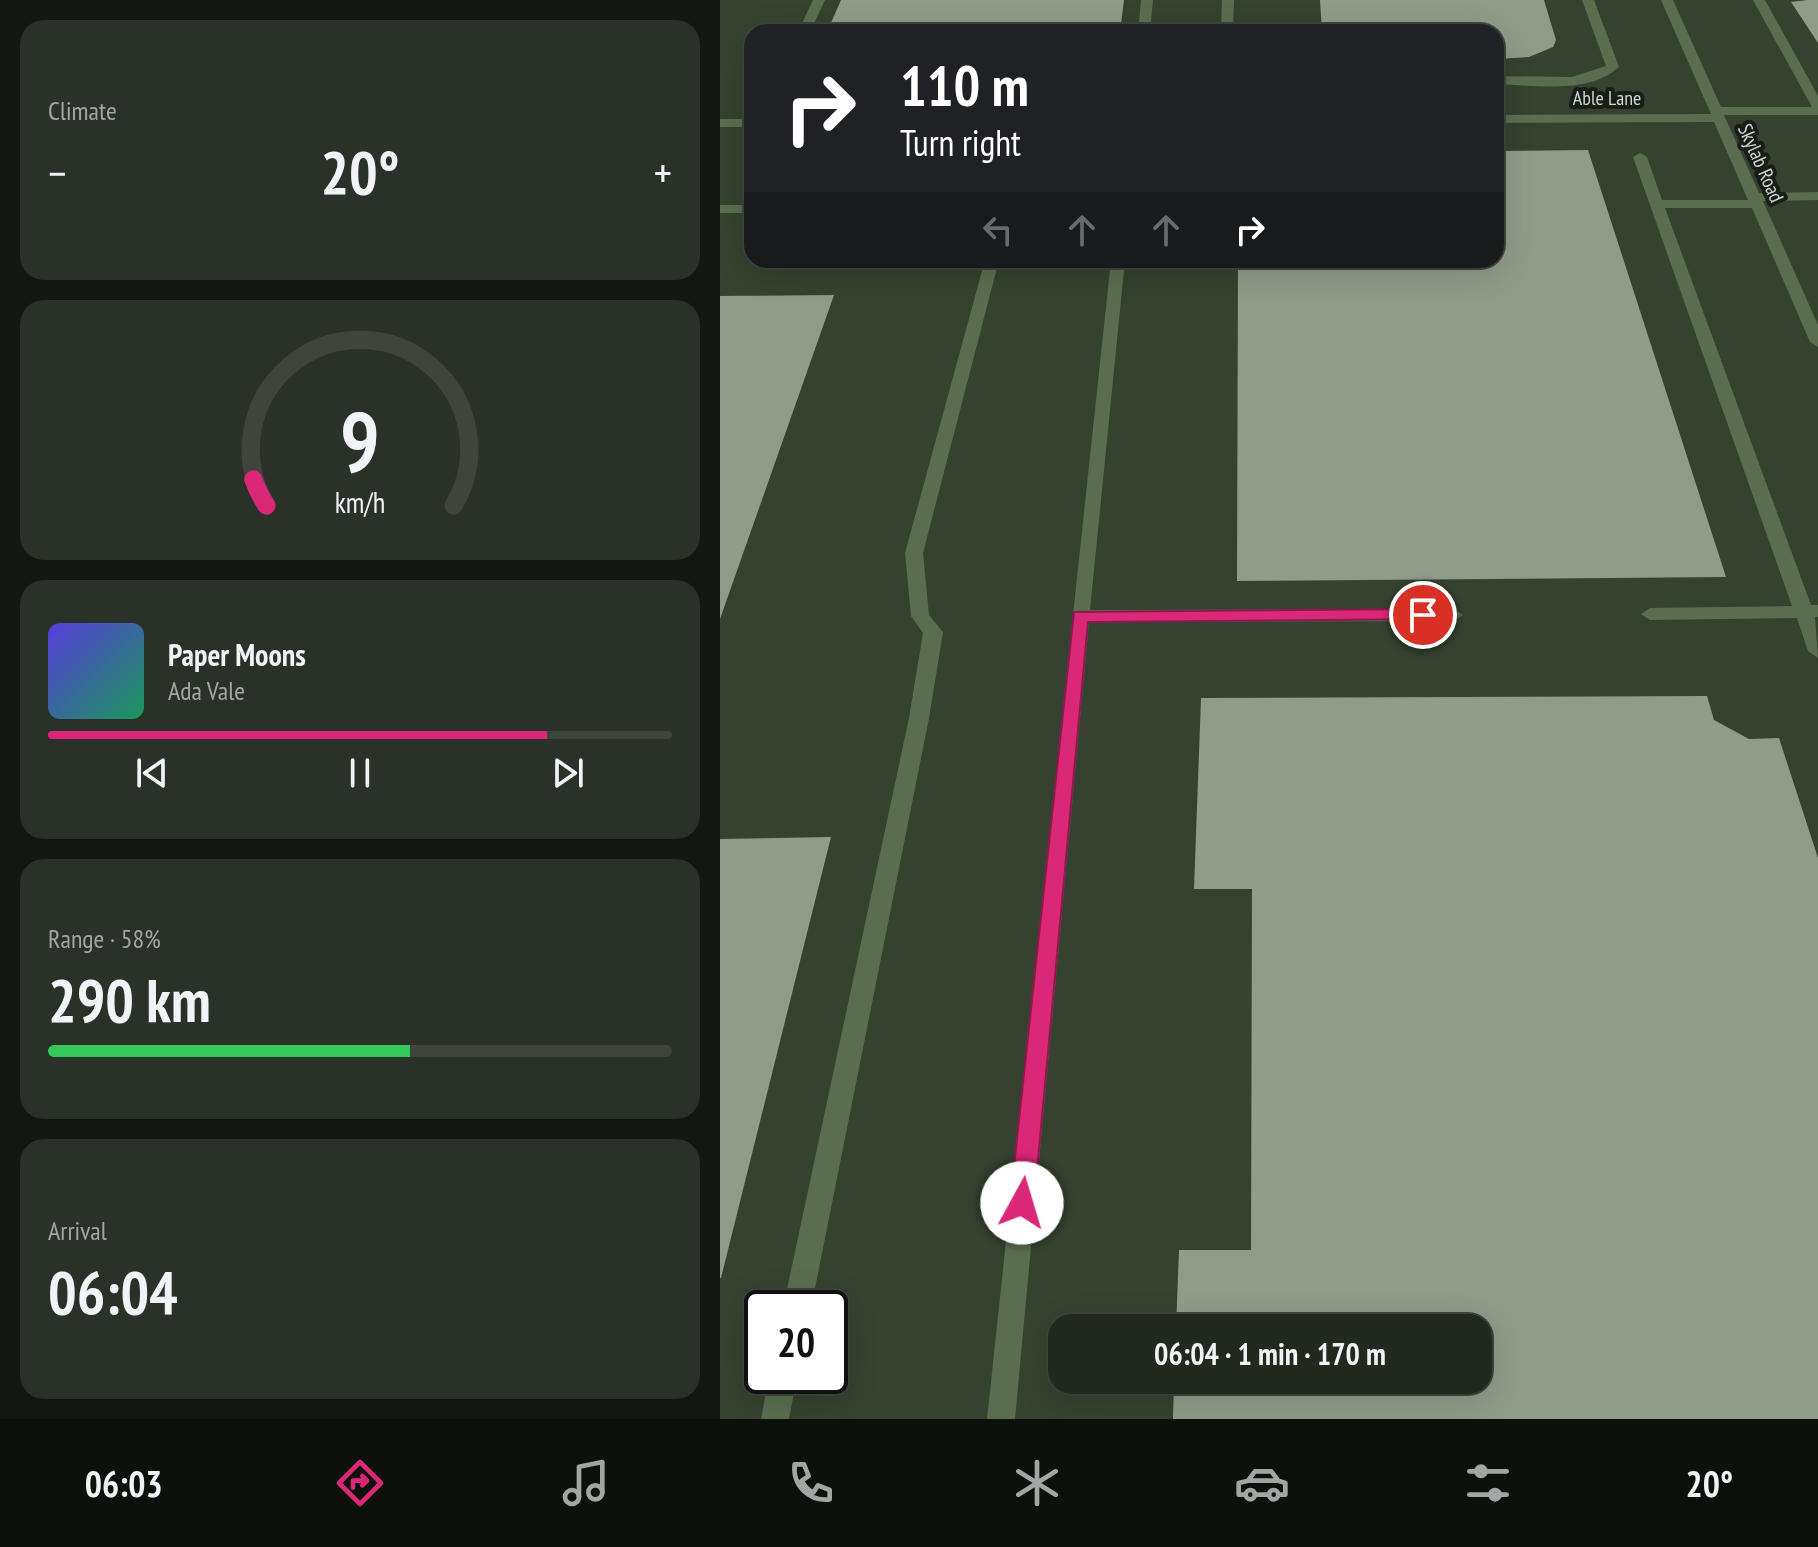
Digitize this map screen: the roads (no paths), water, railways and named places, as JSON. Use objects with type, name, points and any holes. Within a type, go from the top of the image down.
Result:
[{"type":"street","points":[[808,24],[819,0]]},
{"type":"street","points":[[1145,24],[1147,0]]},
{"type":"street","points":[[1227,24],[1228,0]]},
{"type":"street","points":[[1504,80],[1582,80],[1600,76],[1613,67],[1588,0]]},
{"type":"street","name":"Skylab Road","points":[[1667,0],[1818,342]]},
{"type":"street","points":[[1759,0],[1818,109]]},
{"type":"street","name":"Able Lane","points":[[1504,119],[1717,115],[1818,109]]},
{"type":"street","points":[[720,123],[744,123]]},
{"type":"street","points":[[1640,157],[1811,612],[1818,651]]},
{"type":"street","points":[[1657,204],[1818,196]]},
{"type":"street","points":[[720,209],[744,209]]},
{"type":"street","points":[[801,1290],[919,718],[933,632],[920,616],[914,553],[990,268]]},
{"type":"street","points":[[1001,1419],[1117,268]]},
{"type":"street","points":[[1650,614],[1811,612]]},
{"type":"street","points":[[1080,616],[1454,615]]},
{"type":"street","points":[[775,1419],[780,1394]]}]
